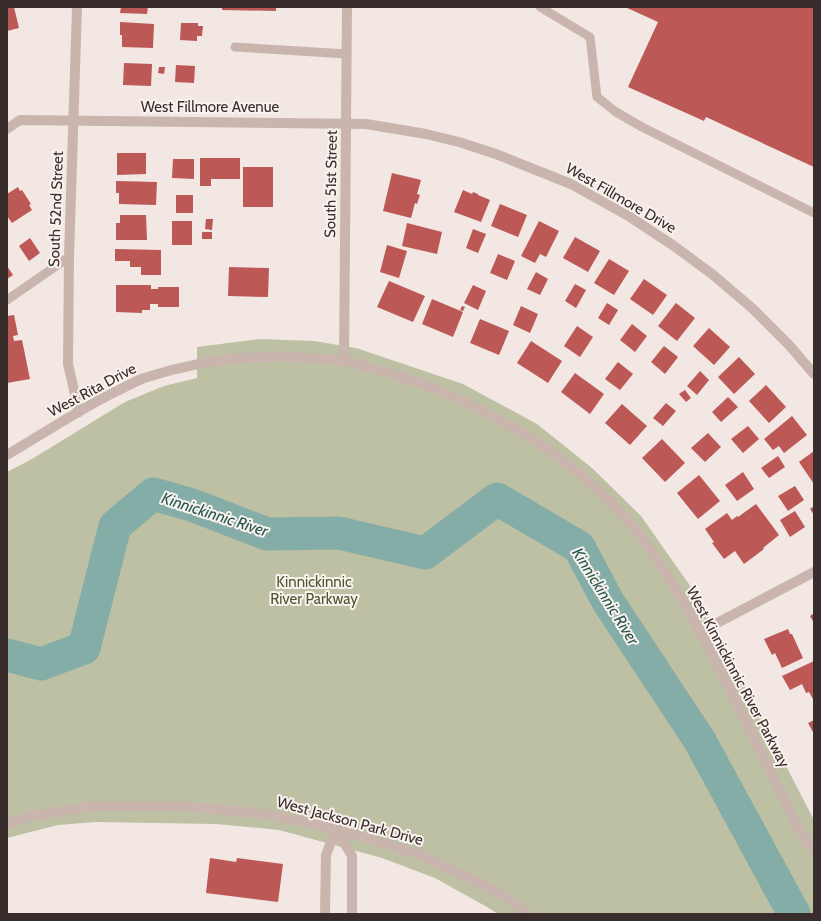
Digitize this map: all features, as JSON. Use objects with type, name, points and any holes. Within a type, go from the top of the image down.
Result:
[{"type":"street","name":"South 52nd Street","points":[[77,7],[69,257],[68,364],[79,412]]},
{"type":"street","name":"South 51st Street","points":[[344,361],[347,7]]},
{"type":"street","name":"West Fillmore Avenue","points":[[7,129],[20,120],[347,123]]},
{"type":"street","name":"West Fillmore Drive","points":[[347,123],[381,126],[426,134],[459,142],[496,154],[571,184],[630,217],[674,246],[712,274],[752,308],[784,339],[814,374]]},
{"type":"street","name":"West Kinnickinnic River Parkway","points":[[196,364],[236,358],[293,356],[344,361],[414,381],[461,400],[501,421],[544,448],[583,478],[615,508],[647,545],[688,609],[798,828],[814,851]]},
{"type":"street","name":"West Rita Drive","points":[[7,455],[79,412],[142,379],[196,364]]},
{"type":"street","points":[[700,632],[814,572]]},
{"type":"street","name":"West Jackson Park Drive","points":[[7,824],[31,816],[95,806],[181,806],[265,814],[336,829],[419,854],[503,895],[528,914]]},
{"type":"street","points":[[325,914],[326,855],[336,829]]},
{"type":"street","points":[[336,829],[352,856],[352,914]]},
{"type":"lane","points":[[540,7],[590,37],[596,97],[616,112],[642,127],[814,213]]},
{"type":"lane","points":[[235,47],[347,54]]},
{"type":"lane","points":[[7,300],[69,257]]},
{"type":"green space","name":"Kinnickinnic River Parkway","points":[[260,339],[314,341],[356,348],[463,384],[537,424],[592,468],[641,516],[700,600],[814,820],[814,914],[498,914],[435,878],[382,858],[279,830],[216,824],[95,822],[58,825],[7,838],[7,472],[32,459],[125,402],[164,386],[197,378],[197,347]]},
{"type":"building","points":[[7,7],[14,7],[19,28],[7,31]]},
{"type":"building","points":[[121,7],[148,7],[147,14],[120,13]]},
{"type":"building","points":[[222,7],[276,7],[276,11],[222,10]]},
{"type":"building","points":[[625,7],[814,7],[814,167],[706,117],[704,121],[628,87],[658,22]]},
{"type":"building","points":[[120,22],[154,24],[153,48],[122,47]]},
{"type":"building","points":[[181,23],[198,23],[198,26],[203,26],[202,36],[197,36],[197,41],[180,40]]},
{"type":"building","points":[[124,63],[152,64],[151,86],[123,85]]},
{"type":"building","points":[[176,65],[195,66],[194,83],[175,82]]},
{"type":"building","points":[[159,67],[165,67],[164,74],[158,73]]},
{"type":"building","points":[[117,153],[146,153],[146,174],[117,175]]},
{"type":"building","points":[[200,158],[240,158],[240,179],[211,179],[211,186],[200,186]]},
{"type":"building","points":[[173,159],[194,159],[194,179],[172,178]]},
{"type":"building","points":[[243,167],[273,167],[273,207],[243,207]]},
{"type":"building","points":[[392,173],[421,180],[417,194],[420,195],[417,204],[415,203],[411,218],[383,211]]},
{"type":"building","points":[[116,181],[157,182],[156,205],[119,204],[119,193],[116,193]]},
{"type":"building","points":[[18,187],[20,191],[22,190],[31,204],[29,205],[32,210],[12,223],[7,216],[7,194]]},
{"type":"building","points":[[463,190],[472,194],[473,192],[490,200],[481,222],[454,212]]},
{"type":"building","points":[[176,195],[193,195],[193,213],[176,213]]},
{"type":"building","points":[[500,204],[527,215],[518,237],[491,226]]},
{"type":"building","points":[[120,215],[146,215],[147,240],[116,240],[116,223],[120,223]]},
{"type":"building","points":[[206,219],[213,219],[212,230],[205,229]]},
{"type":"building","points":[[172,221],[192,221],[192,245],[172,245]]},
{"type":"building","points":[[539,221],[559,231],[546,257],[540,254],[535,263],[521,256]]},
{"type":"building","points":[[407,223],[442,232],[437,254],[402,246]]},
{"type":"building","points":[[473,229],[486,234],[478,253],[466,248]]},
{"type":"building","points":[[202,232],[212,232],[212,239],[202,239]]},
{"type":"building","points":[[575,237],[600,251],[588,272],[563,258]]},
{"type":"building","points":[[30,238],[40,253],[29,261],[19,246]]},
{"type":"building","points":[[387,245],[407,251],[399,278],[380,272]]},
{"type":"building","points":[[115,249],[161,250],[161,275],[141,275],[141,267],[130,267],[130,261],[115,261]]},
{"type":"building","points":[[498,254],[515,261],[507,280],[490,273]]},
{"type":"building","points":[[609,259],[629,271],[614,295],[594,283]]},
{"type":"building","points":[[7,266],[13,275],[7,279]]},
{"type":"building","points":[[229,267],[269,268],[268,297],[228,296]]},
{"type":"building","points":[[536,272],[548,279],[540,295],[527,289]]},
{"type":"building","points":[[644,279],[667,295],[653,315],[630,299]]},
{"type":"building","points":[[389,281],[425,296],[413,322],[377,307]]},
{"type":"building","points":[[575,284],[586,290],[576,308],[565,301]]},
{"type":"building","points":[[116,285],[151,285],[151,289],[158,289],[158,287],[179,287],[179,307],[158,307],[158,304],[150,304],[150,310],[142,310],[142,313],[116,312]]},
{"type":"building","points":[[473,285],[486,291],[478,310],[464,303]]},
{"type":"building","points":[[432,299],[463,312],[453,337],[422,324]]},
{"type":"building","points":[[607,303],[618,310],[609,325],[598,318]]},
{"type":"building","points":[[676,303],[695,318],[677,341],[658,326]]},
{"type":"building","points":[[462,306],[465,307],[463,311],[460,310]]},
{"type":"building","points":[[521,306],[538,314],[530,333],[513,325]]},
{"type":"building","points":[[14,315],[18,335],[13,336],[14,341],[22,340],[30,379],[7,383],[7,316]]},
{"type":"building","points":[[480,319],[509,331],[499,355],[470,343]]},
{"type":"building","points":[[632,324],[647,336],[635,352],[620,340]]},
{"type":"building","points":[[577,326],[593,337],[580,357],[564,346]]},
{"type":"building","points":[[709,328],[730,347],[714,365],[693,346]]},
{"type":"building","points":[[531,341],[562,361],[548,383],[517,363]]},
{"type":"building","points":[[664,346],[678,357],[665,374],[651,362]]},
{"type":"building","points":[[739,357],[755,374],[734,394],[718,377]]},
{"type":"building","points":[[618,362],[633,374],[620,390],[605,379]]},
{"type":"building","points":[[700,371],[709,380],[697,395],[687,386]]},
{"type":"building","points":[[575,373],[604,394],[590,414],[561,392]]},
{"type":"building","points":[[766,385],[786,407],[769,423],[749,401]]},
{"type":"building","points":[[685,390],[691,398],[686,402],[679,394]]},
{"type":"building","points":[[728,397],[738,407],[721,422],[712,412]]},
{"type":"building","points":[[666,403],[676,411],[663,426],[653,418]]},
{"type":"building","points":[[622,404],[647,426],[630,445],[605,423]]},
{"type":"building","points":[[792,416],[807,435],[784,453],[779,446],[773,450],[764,439]]},
{"type":"building","points":[[748,426],[759,439],[743,453],[731,439]]},
{"type":"building","points":[[708,433],[721,447],[705,462],[691,448]]},
{"type":"building","points":[[662,439],[685,463],[665,482],[642,458]]},
{"type":"building","points":[[814,451],[814,484],[799,462]]},
{"type":"building","points":[[778,456],[785,467],[769,478],[761,468]]},
{"type":"building","points":[[743,472],[754,489],[737,501],[725,485]]},
{"type":"building","points":[[699,475],[720,501],[698,519],[677,493]]},
{"type":"building","points":[[795,486],[804,500],[788,511],[778,496]]},
{"type":"building","points":[[756,504],[779,535],[763,548],[764,549],[744,564],[735,551],[724,559],[712,543],[714,542],[705,529],[727,513],[732,520]]},
{"type":"building","points":[[814,506],[814,515],[810,509]]},
{"type":"building","points":[[795,511],[805,527],[790,537],[780,520]]},
{"type":"building","points":[[814,613],[814,623],[810,616]]},
{"type":"building","points":[[788,629],[790,634],[792,634],[803,658],[782,668],[775,653],[772,655],[764,639]]},
{"type":"building","points":[[814,661],[814,701],[809,692],[806,693],[802,684],[790,690],[782,676]]},
{"type":"building","points":[[814,720],[814,734],[808,723]]},
{"type":"building","points":[[210,858],[236,862],[237,858],[283,864],[278,902],[206,893]]},
{"type":"waterway","name":"Kinnickinnic River","points":[[7,655],[41,664],[84,648],[115,526],[153,494],[192,505],[267,534],[339,533],[425,553],[497,499],[579,547],[607,600],[700,741],[794,914]]}]
